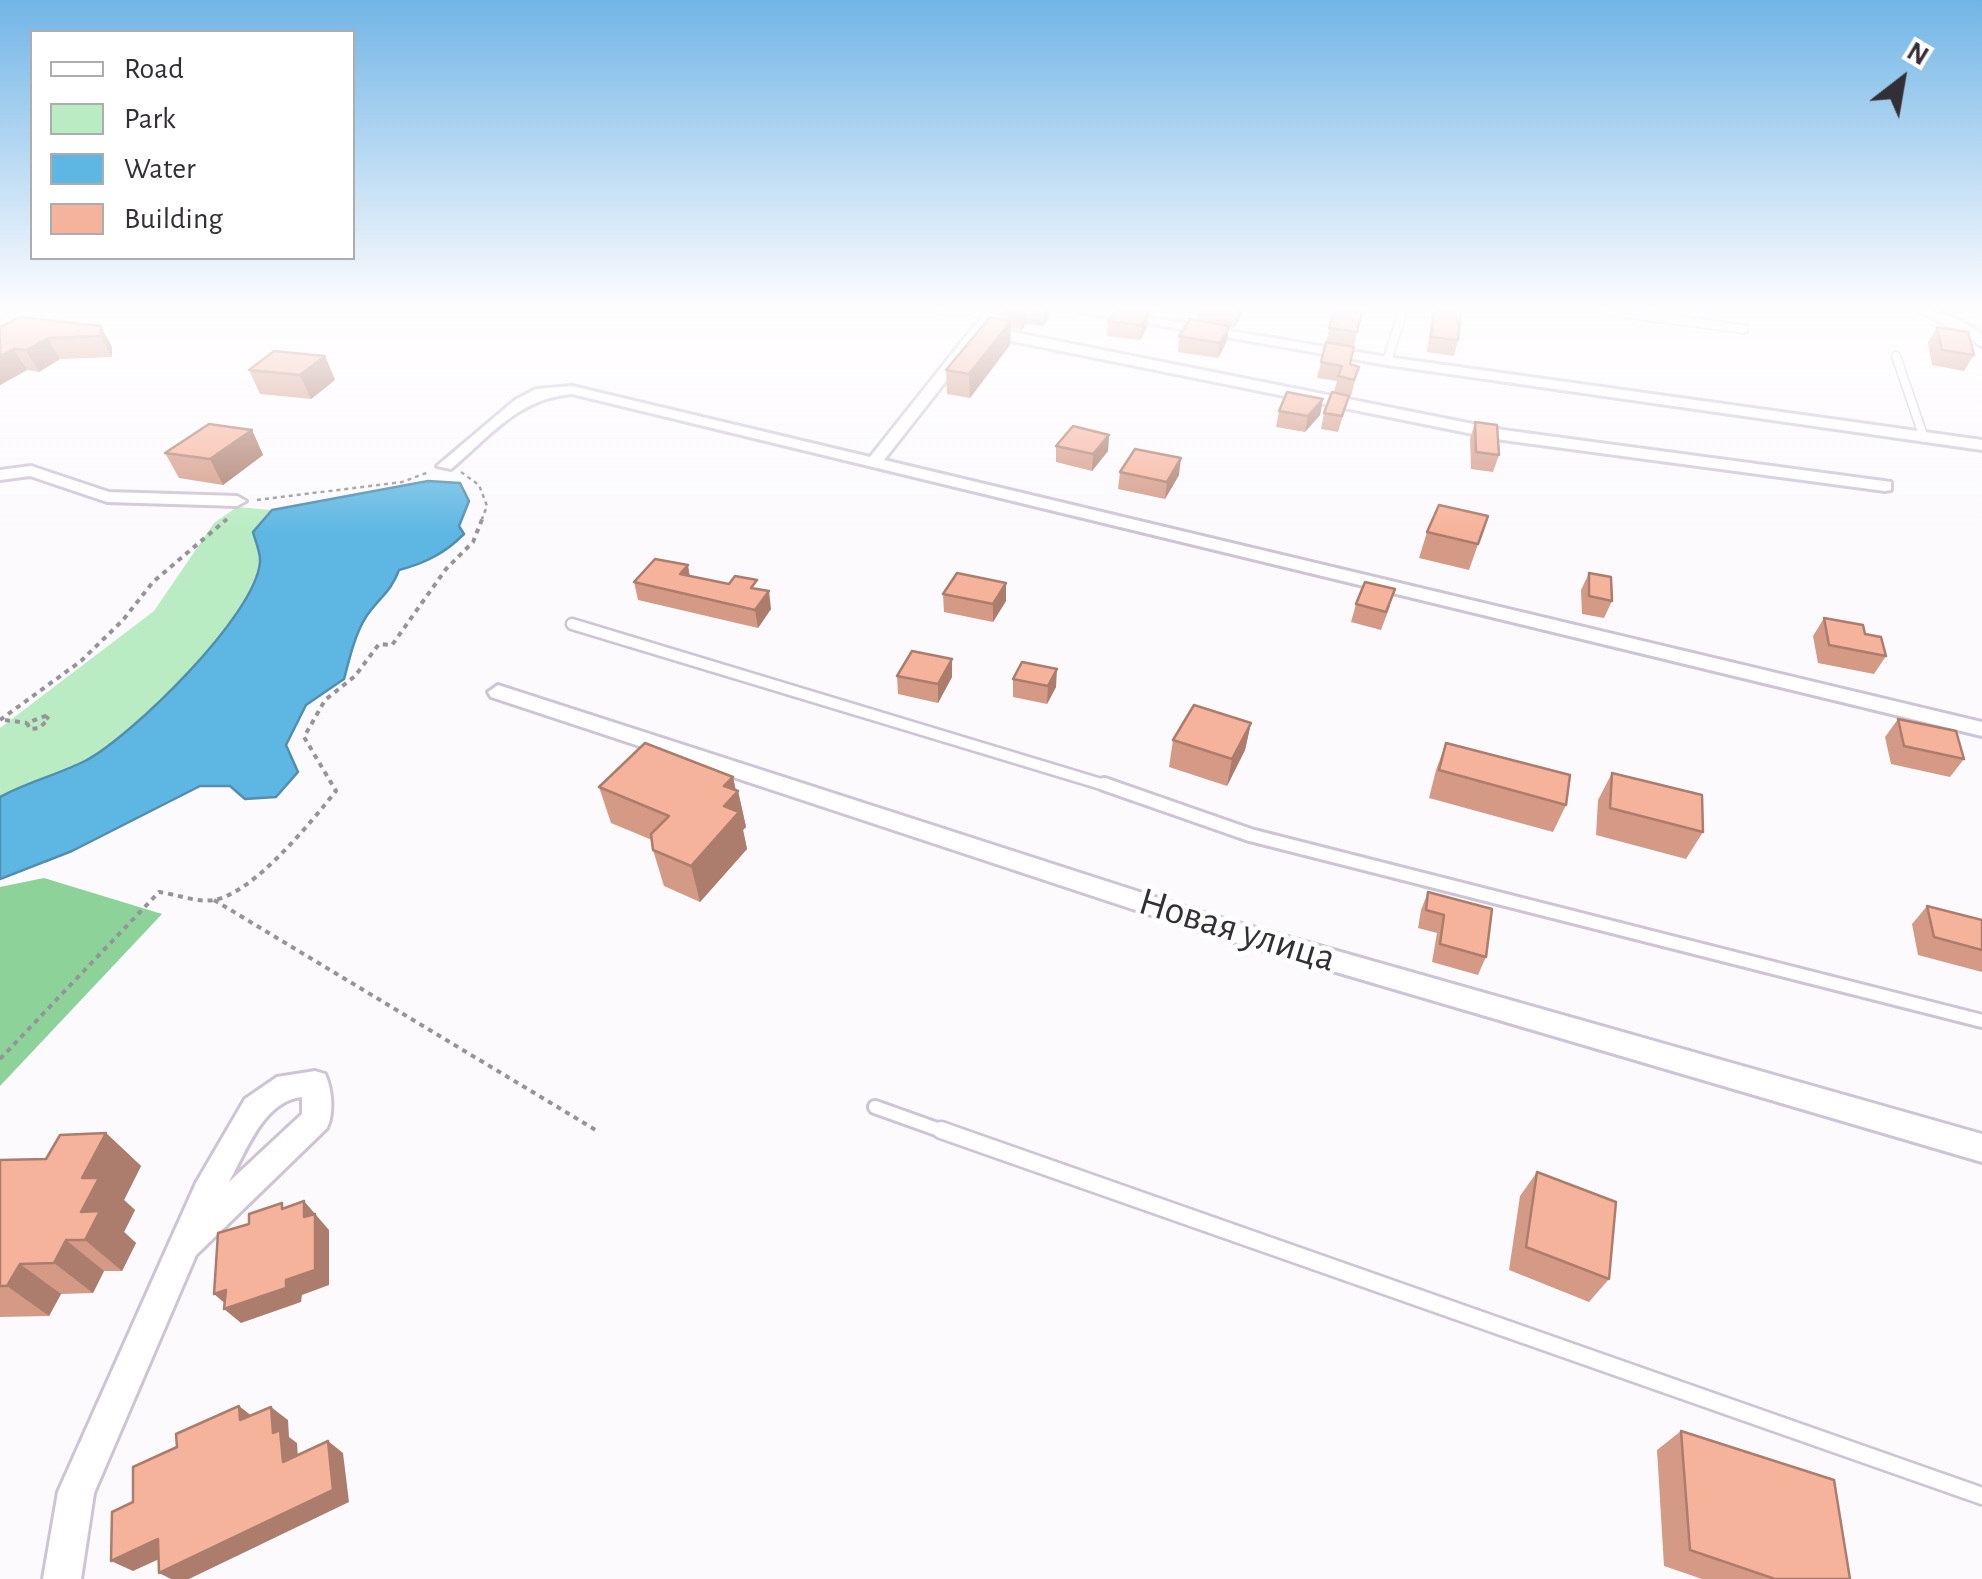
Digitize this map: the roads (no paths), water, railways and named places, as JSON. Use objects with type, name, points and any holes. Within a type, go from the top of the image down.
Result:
[{"type":"street","points":[[874,462],[935,385]]},
{"type":"street","points":[[1251,385],[1503,435],[1884,486]]},
{"type":"street","points":[[1557,385],[1982,445]]},
{"type":"street","points":[[445,466],[520,403],[541,392],[572,390],[1982,729]]},
{"type":"street","points":[[0,475],[30,471],[108,497],[244,501]]},
{"type":"street","name":"Новая улица","points":[[498,692],[1217,926],[1982,1148]]},
{"type":"street","points":[[62,1579],[76,1492],[207,1193],[256,1108],[287,1086],[316,1083],[316,1119],[185,1244]]},
{"type":"lane","points":[[1906,385],[1924,438]]},
{"type":"lane","points":[[572,624],[1094,781],[1250,835],[1982,1022]]},
{"type":"lane","points":[[875,1107],[1982,1496]]},
{"type":"water","points":[[428,481],[460,483],[469,501],[459,526],[464,534],[434,556],[399,570],[361,625],[344,679],[306,705],[286,745],[298,772],[276,797],[245,799],[230,786],[200,786],[72,851],[0,879],[0,797],[106,748],[188,672],[215,642],[253,585],[260,558],[253,532],[272,510]]}]
